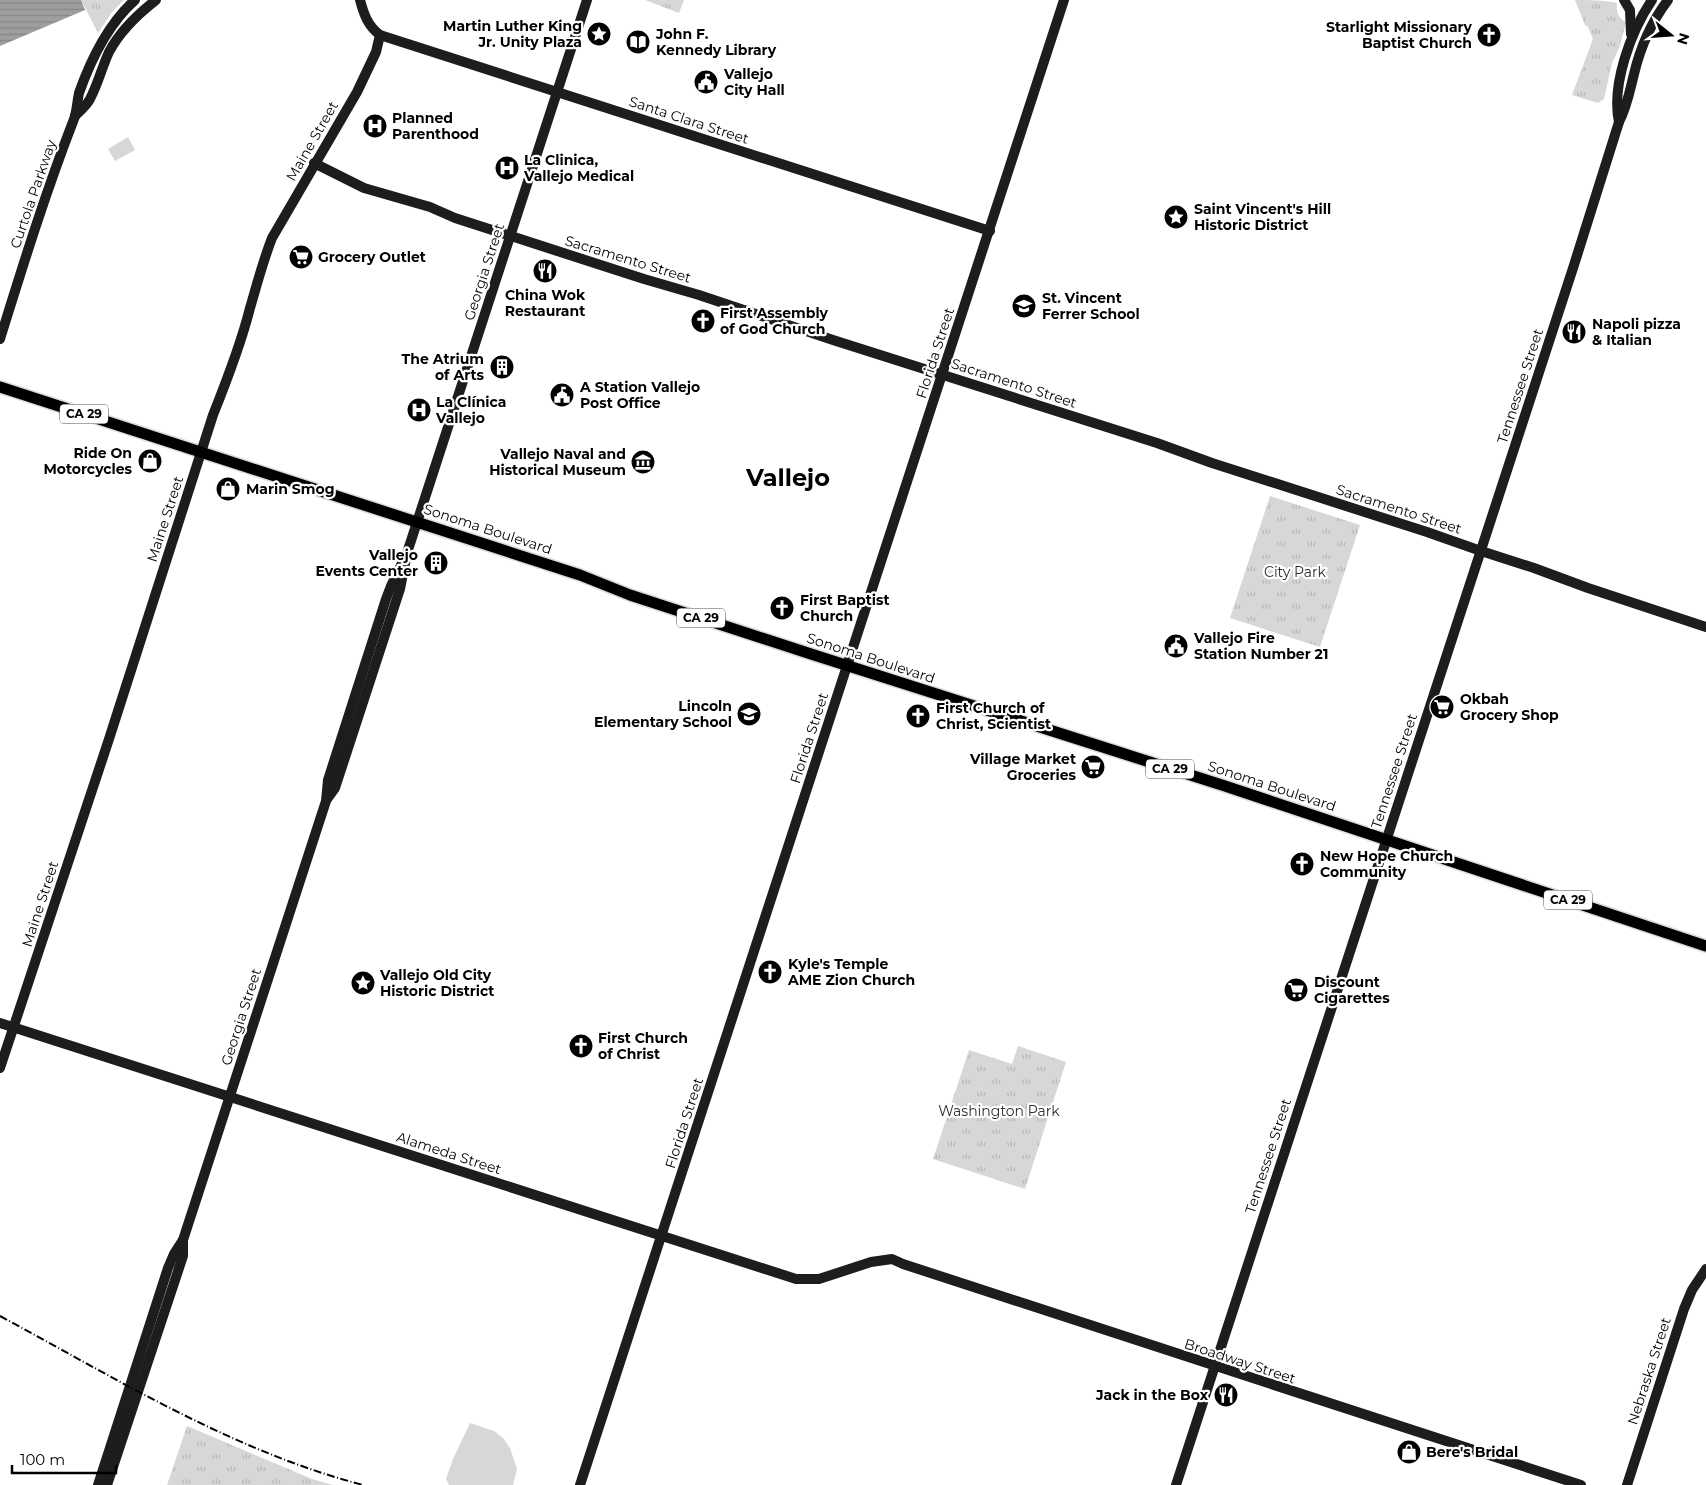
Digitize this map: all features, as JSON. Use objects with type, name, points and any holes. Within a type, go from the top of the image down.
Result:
[{"type":"main road","name":"Curtola Parkway","points":[[0,339],[48,188],[75,116],[79,95],[91,63],[111,28],[135,0]]},
{"type":"main road","name":"Curtola Parkway","points":[[75,116],[90,99],[110,50],[120,35],[156,0]]},
{"type":"main road","points":[[360,0],[371,28],[380,35]]},
{"type":"main road","name":"Georgia Street","points":[[98,1485],[168,1268],[183,1240],[326,801],[328,780],[380,618],[391,586],[407,553],[587,0]]},
{"type":"main road","name":"Florida Street","points":[[580,1485],[1064,0]]},
{"type":"main road","points":[[1624,0],[1630,10],[1631,40]]},
{"type":"main road","name":"Tennessee Street","points":[[1619,122],[1616,109],[1621,75],[1631,40],[1652,0]]},
{"type":"main road","name":"Tennessee Street","points":[[1176,1485],[1619,122],[1624,113],[1634,71],[1657,16],[1668,0]]},
{"type":"main road","name":"Santa Clara Street","points":[[380,35],[990,231]]},
{"type":"main road","name":"Maine Street","points":[[0,1068],[100,768],[272,238],[360,85],[376,52],[380,35]]},
{"type":"main road","name":"Sacramento Street","points":[[314,163],[364,188],[430,207],[444,214],[644,280],[699,295],[1399,522],[1701,625]]},
{"type":"main road","name":"Sonoma Boulevard","points":[[0,387],[417,521],[590,578],[630,595],[1225,786],[1706,946]]},
{"type":"main road","name":"Alameda Street","points":[[0,1022],[796,1279],[818,1279],[864,1264],[892,1259]]},
{"type":"main road","name":"Georgia Street","points":[[106,1485],[184,1256],[183,1240]]},
{"type":"main road","name":"Broadway Street","points":[[892,1259],[1215,1367],[1581,1485]]},
{"type":"main road","name":"Nebraska Street","points":[[1627,1485],[1684,1309],[1692,1290],[1706,1269]]},
{"type":"green space","points":[[81,0],[124,0],[112,12],[98,33]]},
{"type":"green space","points":[[645,0],[684,0],[679,13]]},
{"type":"green space","points":[[1575,0],[1617,3],[1618,14],[1626,22],[1620,46],[1612,63],[1604,99],[1598,103],[1572,95],[1593,39]]},
{"type":"green space","points":[[128,137],[135,150],[115,161],[108,149]]},
{"type":"green space","name":"City Park","points":[[1270,496],[1360,525],[1320,647],[1230,618]]},
{"type":"green space","name":"Washington Park","points":[[1018,1046],[1066,1062],[1025,1189],[933,1159],[969,1050],[1012,1064]]},
{"type":"green space","points":[[470,1423],[494,1431],[503,1438],[510,1448],[517,1469],[513,1485],[449,1485],[446,1479]]},
{"type":"green space","points":[[187,1426],[312,1479],[333,1485],[167,1485]]},
{"type":"shaded area","points":[[0,0],[81,0],[85,10],[0,46]]},
{"type":"railway","points":[[0,1316],[132,1388],[222,1433],[315,1471],[363,1485]]},
{"type":"place","name":"Martin Luther King Jr. Unity Plaza","points":[[599,34]]},
{"type":"place","name":"Starlight Missionary Baptist Church","points":[[1489,35]]},
{"type":"place","name":"John F. Kennedy Library","points":[[638,42]]},
{"type":"place","name":"Vallejo City Hall","points":[[706,82]]},
{"type":"place","name":"Planned Parenthood","points":[[375,126]]},
{"type":"place","name":"La Clinica, Vallejo Medical","points":[[507,168]]},
{"type":"place","name":"Saint Vincent's Hill Historic District","points":[[1176,217]]},
{"type":"place","name":"Grocery Outlet","points":[[301,257]]},
{"type":"place","name":"China Wok Restaurant","points":[[545,271]]},
{"type":"place","name":"St. Vincent Ferrer School","points":[[1024,306]]},
{"type":"place","name":"First Assembly of God Church","points":[[703,321]]},
{"type":"place","name":"Napoli pizza & Italian","points":[[1574,332]]},
{"type":"place","name":"The Atrium of Arts","points":[[502,367]]},
{"type":"place","name":"A Station Vallejo Post Office","points":[[562,395]]},
{"type":"place","name":"La Clínica Vallejo","points":[[419,410]]},
{"type":"place","name":"Ride On Motorcycles","points":[[150,461]]},
{"type":"place","name":"Vallejo Naval and Historical Museum","points":[[643,462]]},
{"type":"place","name":"Marin Smog","points":[[228,489]]},
{"type":"place","name":"Vallejo Events Center","points":[[436,563]]},
{"type":"place","name":"First Baptist Church","points":[[782,608]]},
{"type":"place","name":"Vallejo Fire Station Number 21","points":[[1176,646]]},
{"type":"place","name":"Okbah Grocery Shop","points":[[1442,707]]},
{"type":"place","name":"Lincoln Elementary School","points":[[749,714]]},
{"type":"place","name":"First Church of Christ, Scientist","points":[[918,716]]},
{"type":"place","name":"Village Market Groceries","points":[[1093,767]]},
{"type":"place","name":"New Hope Church Community","points":[[1302,864]]},
{"type":"place","name":"Kyle's Temple AME Zion Church","points":[[770,972]]},
{"type":"place","name":"Vallejo Old City Historic District","points":[[363,983]]},
{"type":"place","name":"Discount Cigarettes","points":[[1296,990]]},
{"type":"place","name":"First Church of Christ","points":[[581,1046]]},
{"type":"place","name":"Jack in the Box","points":[[1226,1395]]},
{"type":"place","name":"Bere's Bridal","points":[[1409,1452]]},
{"type":"district","name":"Vallejo","points":[[788,478]]}]
